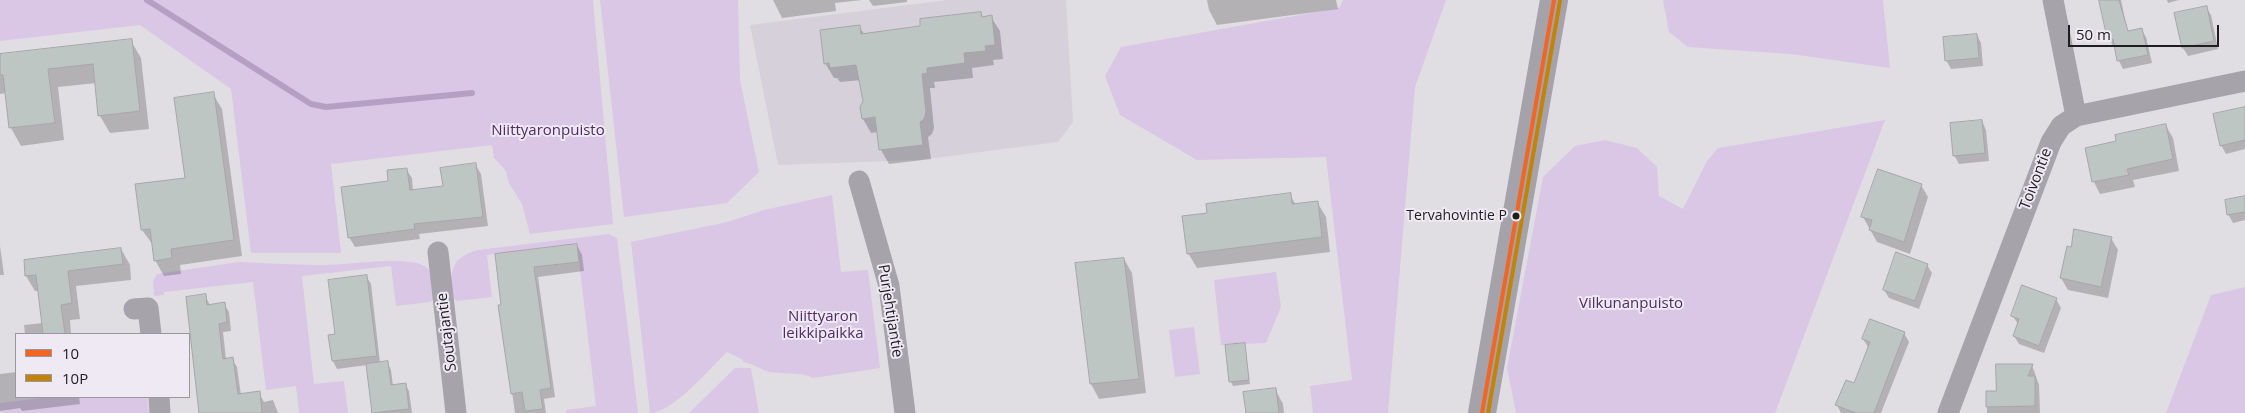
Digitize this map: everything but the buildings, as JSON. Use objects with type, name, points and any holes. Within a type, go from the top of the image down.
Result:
[{"type":"main road","points":[[1482,413],[1554,0]]},
{"type":"main road","points":[[1487,413],[1488,384]]},
{"type":"street","points":[[2053,0],[2076,116]]},
{"type":"street","name":"Toivontie","points":[[1948,413],[2051,142],[2061,126],[2076,116],[2245,81]]},
{"type":"street","name":"Purjehtijantie","points":[[859,181],[889,286],[905,413]]},
{"type":"street","name":"Soutajantie","points":[[438,252],[456,413]]},
{"type":"street","points":[[134,310],[148,308],[151,333]]},
{"type":"street","points":[[159,398],[160,413]]},
{"type":"shaded area","points":[[947,0],[1066,0],[1073,122],[1058,142],[919,160],[778,165],[750,25]]},
{"type":"green space","name":"Niittyaronpuisto","points":[[0,0],[593,0],[613,224],[530,234],[522,204],[509,183],[506,171],[494,158],[492,145],[331,164],[341,253],[251,253],[231,89],[140,25],[0,41]]},
{"type":"green space","points":[[600,0],[738,0],[740,80],[759,172],[727,203],[624,217]]},
{"type":"green space","points":[[1343,0],[1446,0],[1415,87],[1388,413],[1313,413],[1310,386],[1352,380],[1326,157],[1197,160],[1120,115],[1105,76],[1121,47],[1339,8]]},
{"type":"green space","points":[[1663,0],[1883,0],[1890,68],[1791,54],[1688,47],[1669,32]]},
{"type":"green space","name":"Vilkunanpuisto","points":[[1885,120],[1775,413],[1516,413],[1507,368],[1543,177],[1575,146],[1605,140],[1637,148],[1657,167],[1659,196],[1683,209],[1707,161],[1718,148]]},
{"type":"green space","name":"Niittyaron leikkipaikka","points":[[832,195],[841,272],[868,270],[880,368],[813,378],[766,371],[743,362],[743,360],[727,352],[680,398],[659,411],[650,413],[631,242],[727,222],[764,210]]},
{"type":"green space","points":[[609,234],[617,238],[638,413],[566,413],[566,410],[596,406],[577,244],[487,255],[492,297],[457,301],[453,298],[452,274],[461,257],[478,250]]},
{"type":"green space","points":[[393,261],[417,263],[426,267],[431,273],[435,298],[430,302],[396,306],[391,266],[302,276],[314,384],[344,381],[348,413],[299,413],[296,386],[266,390],[253,282],[164,292],[164,295],[154,296],[153,281],[157,274],[239,262],[316,265]]},
{"type":"green space","points":[[1276,272],[1281,307],[1266,343],[1221,345],[1214,280]]},
{"type":"green space","points":[[2245,287],[2245,413],[2166,413],[2211,295]]},
{"type":"green space","points":[[1194,327],[1200,374],[1175,377],[1169,330]]},
{"type":"green space","points":[[735,368],[751,368],[759,413],[689,413]]},
{"type":"green space","points":[[41,398],[147,398],[149,413],[0,413],[0,403]]},
{"type":"waterway","points":[[147,0],[311,104],[326,107],[472,93]]},
{"type":"transit line","name":"10","points":[[1482,413],[1554,0]]},
{"type":"transit line","name":"10P","points":[[1488,413],[1560,1]]},
{"type":"place","name":"Tervahovintie P","points":[[1516,216]]}]
